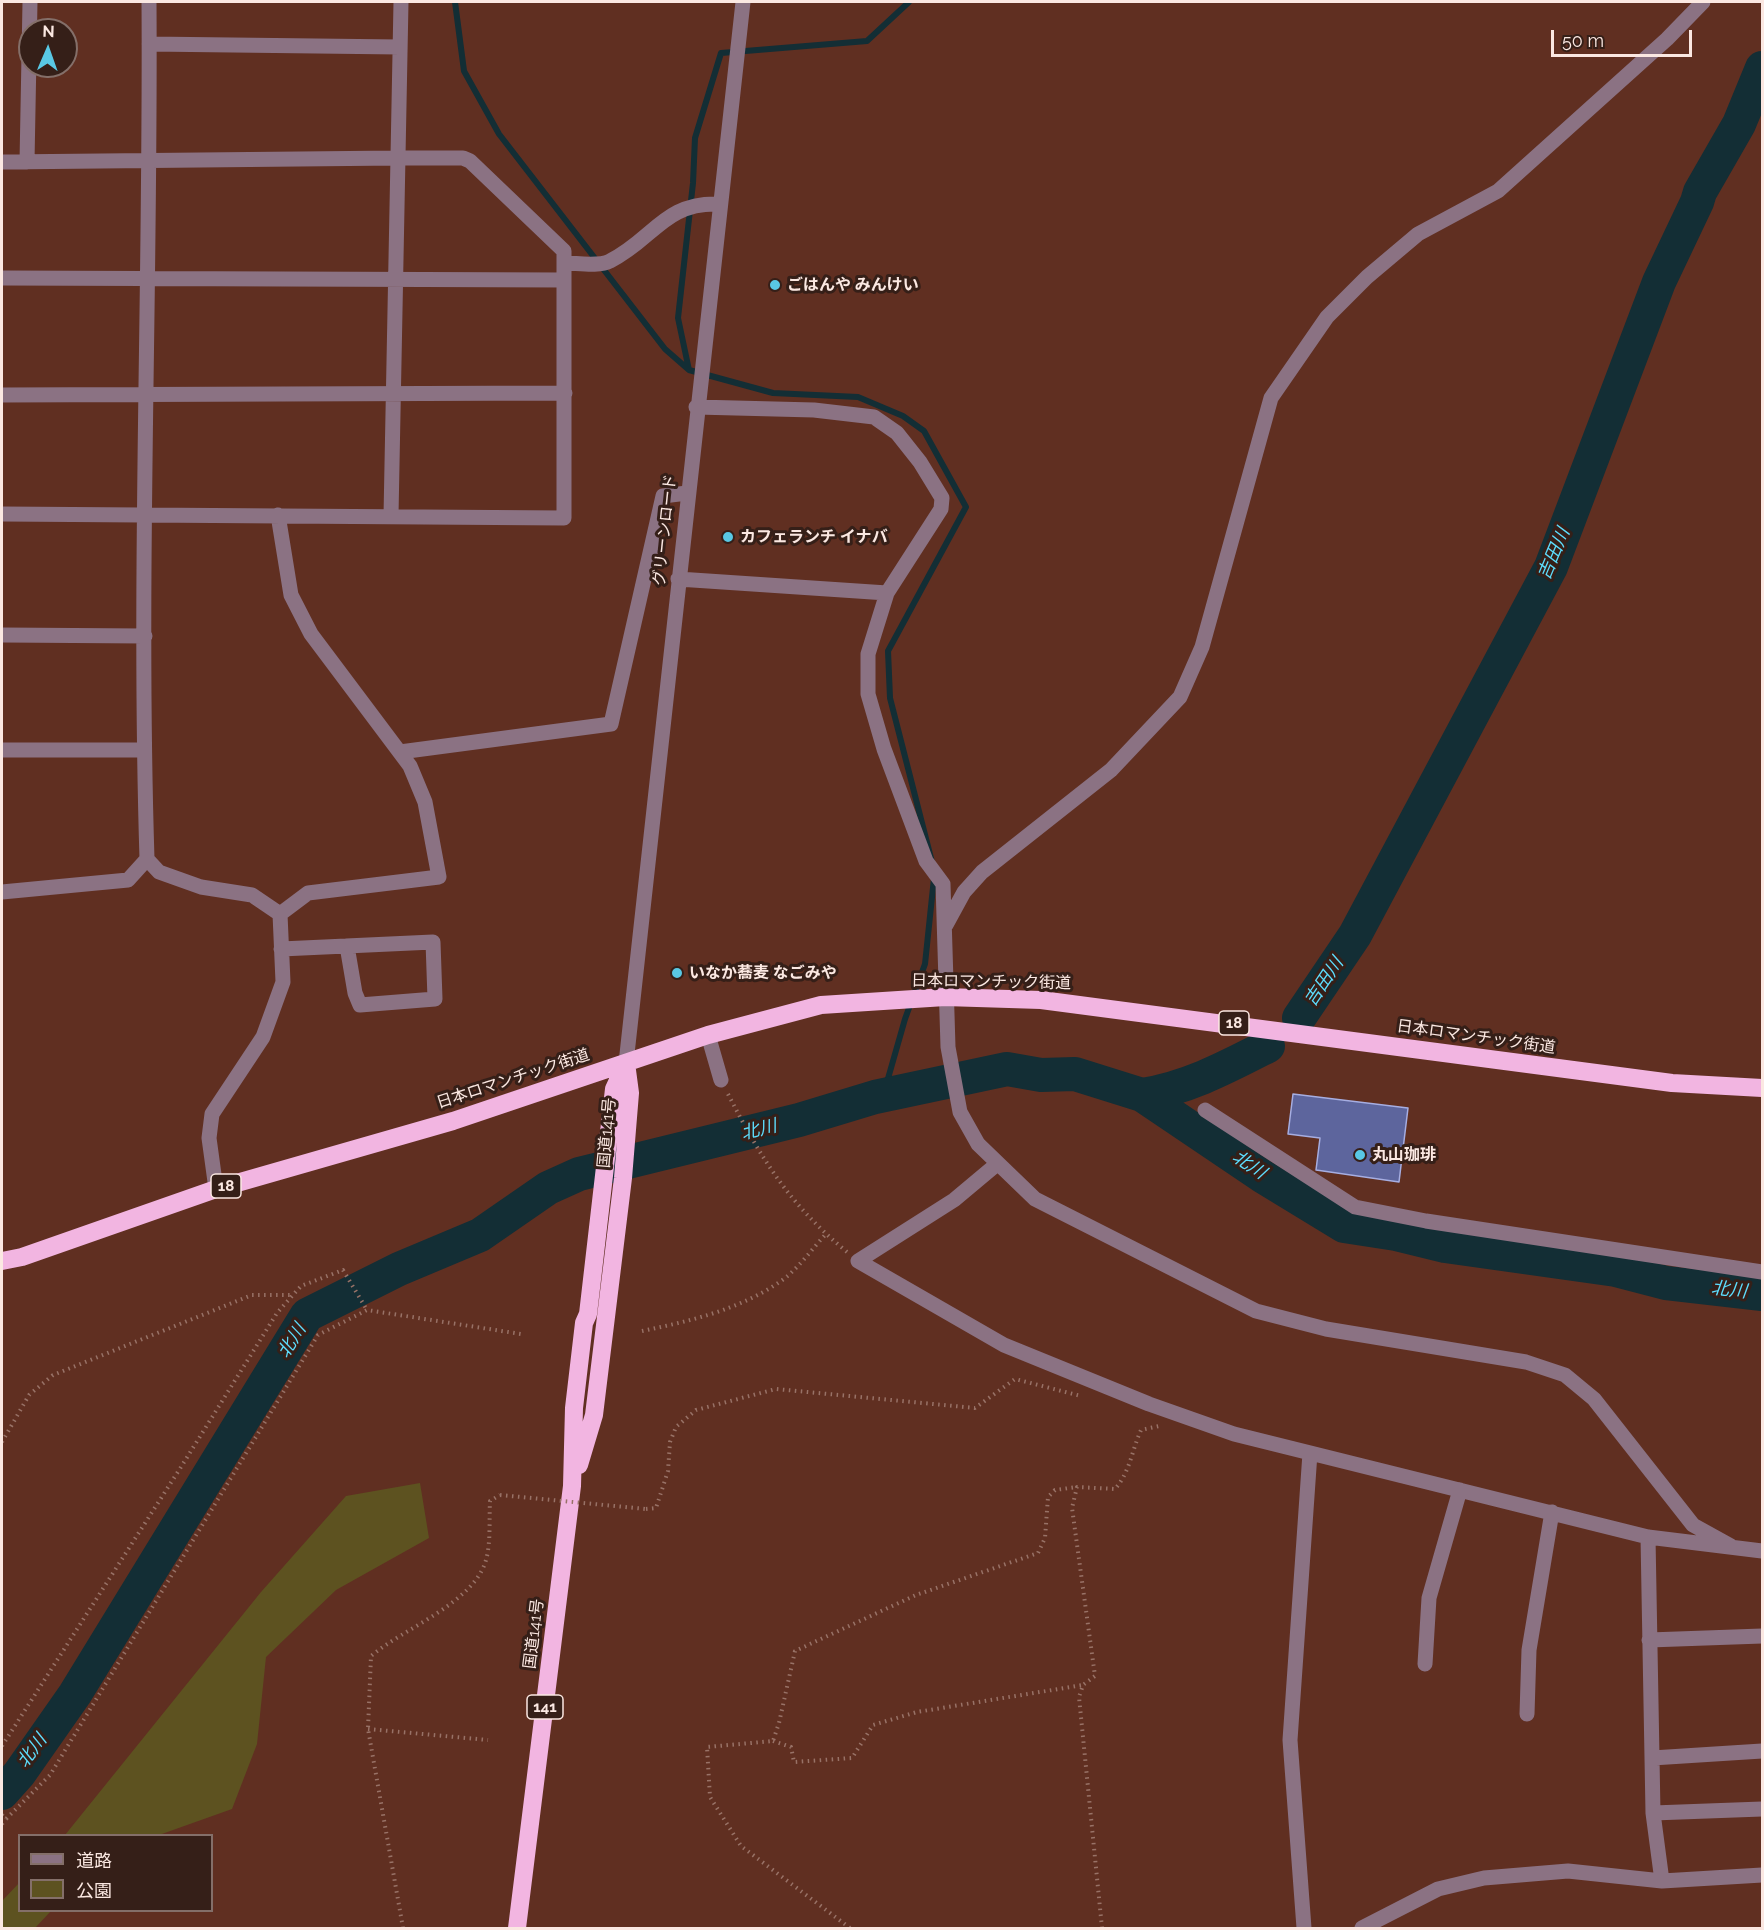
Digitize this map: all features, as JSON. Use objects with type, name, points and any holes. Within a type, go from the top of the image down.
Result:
[{"type":"highway","name":"日本ロマンチック街道","points":[[2,1261],[22,1257],[216,1189],[453,1121],[708,1035],[821,1005],[945,997],[1041,1000],[1672,1083],[1762,1088]]},
{"type":"highway","name":"国道141号","points":[[572,1486],[594,1415],[623,1178],[614,1089],[626,1063]]},
{"type":"highway","name":"国道141号","points":[[517,1929],[572,1486],[574,1408],[603,1186],[619,1127]]},
{"type":"street","points":[[27,162],[30,2]]},
{"type":"street","points":[[148,2],[150,160],[144,750],[147,859],[159,872],[201,887],[252,894],[280,914]]},
{"type":"street","points":[[391,516],[401,2]]},
{"type":"street","name":"グリーンロード","points":[[626,1063],[696,407],[743,2]]},
{"type":"street","points":[[945,925],[964,892],[982,872],[1111,770],[1180,697],[1202,647],[1271,398],[1327,317],[1367,277],[1418,234],[1498,191],[1668,39],[1703,2]]},
{"type":"street","points":[[149,44],[400,47]]},
{"type":"street","points":[[2,162],[463,158],[470,161],[564,251],[565,393],[564,518],[146,513],[2,514]]},
{"type":"street","points":[[564,263],[608,262],[678,210],[699,203],[719,204]]},
{"type":"street","points":[[2,278],[564,280]]},
{"type":"street","points":[[2,395],[565,393]]},
{"type":"street","points":[[696,407],[814,410],[873,417],[897,433],[920,462],[942,498],[941,509],[887,593],[868,654],[868,694],[884,749],[926,861],[943,884],[948,1047],[960,1112],[978,1144],[1035,1199],[1256,1311],[1326,1329],[1526,1362],[1565,1375],[1594,1399],[1693,1525],[1731,1546]]},
{"type":"street","points":[[400,752],[611,724],[663,496],[687,493]]},
{"type":"street","points":[[278,514],[291,596],[311,634],[410,766],[425,802],[439,877],[308,893],[280,914]]},
{"type":"street","points":[[678,579],[887,593]]},
{"type":"street","points":[[2,635],[145,636]]},
{"type":"street","points":[[2,750],[144,750]]},
{"type":"street","points":[[2,892],[128,880],[147,859]]},
{"type":"street","points":[[216,1189],[209,1138],[212,1114],[263,1037],[283,982],[280,914]]},
{"type":"street","points":[[281,949],[433,942],[435,999],[360,1005],[355,993],[347,946]]},
{"type":"street","points":[[708,1035],[721,1080]]},
{"type":"street","points":[[1205,1110],[1354,1207],[1426,1221],[1762,1272]]},
{"type":"street","points":[[997,1164],[954,1200],[858,1261],[1004,1345],[1149,1404],[1234,1434],[1648,1537],[1762,1551]]},
{"type":"street","points":[[1304,1929],[1290,1740],[1310,1452]]},
{"type":"street","points":[[1425,1664],[1429,1598],[1460,1490]]},
{"type":"street","points":[[1527,1714],[1529,1650],[1552,1512]]},
{"type":"street","points":[[1648,1537],[1653,1813],[1662,1881]]},
{"type":"street","points":[[1649,1640],[1762,1636]]},
{"type":"street","points":[[1652,1758],[1762,1751]]},
{"type":"street","points":[[1653,1813],[1762,1809]]},
{"type":"street","points":[[1362,1929],[1438,1889],[1485,1878],[1568,1871],[1662,1881],[1762,1875]]},
{"type":"path","points":[[721,1080],[753,1143],[786,1192],[826,1234],[858,1261]]},
{"type":"path","points":[[642,1331],[696,1320],[743,1301],[782,1280],[826,1234]]},
{"type":"path","points":[[2,1746],[277,1313],[301,1286],[344,1270],[367,1310]]},
{"type":"path","points":[[2,1442],[29,1395],[53,1375],[252,1295],[293,1295]]},
{"type":"path","points":[[2,1824],[50,1775],[318,1335],[367,1310],[521,1334]]},
{"type":"path","points":[[403,1929],[368,1729],[371,1656],[451,1602],[479,1577],[487,1559],[489,1501],[500,1495],[646,1509],[656,1508],[668,1471],[670,1442],[676,1427],[696,1410],[776,1389],[975,1408],[1015,1379],[1093,1399]]},
{"type":"path","points":[[772,1741],[779,1723],[795,1651],[916,1595],[1038,1553],[1045,1539],[1048,1497],[1055,1490],[1077,1487],[1115,1489],[1126,1477],[1132,1448],[1141,1430],[1161,1425]]},
{"type":"path","points":[[850,1929],[741,1846],[710,1797],[708,1747],[772,1741],[791,1747],[794,1762],[852,1758],[873,1725],[916,1712],[1083,1685],[1095,1676],[1072,1508],[1077,1487]]},
{"type":"path","points":[[1083,1685],[1079,1697],[1102,1929]]},
{"type":"path","points":[[368,1729],[488,1740]]},
{"type":"path","points":[[2,1815],[6,1819]]},
{"type":"green space","points":[[420,1483],[429,1538],[336,1590],[266,1657],[257,1744],[232,1809],[162,1834],[66,1834],[261,1592],[346,1496]]},
{"type":"green space","points":[[18,1884],[18,1912],[50,1912],[35,1928],[2,1928],[2,1901]]},
{"type":"building","name":"丸山珈琲","points":[[1293,1094],[1408,1108],[1399,1182],[1316,1170],[1320,1138],[1288,1134]]},
{"type":"waterway","points":[[455,2],[464,71],[499,134],[665,349],[689,370]]},
{"type":"waterway","points":[[909,2],[867,41],[721,53],[695,138],[693,183],[678,318],[689,370],[773,393],[858,397],[903,416],[924,431],[966,507],[888,651],[890,698],[932,862]]},
{"type":"waterway","name":"吉田川","points":[[1299,1018],[1355,935],[1551,567],[1659,282],[1700,192],[1739,124],[1762,68]]},
{"type":"waterway","points":[[875,1097],[885,1089],[905,1019],[925,964],[934,878]]},
{"type":"waterway","name":"吉田川","points":[[1142,1095],[1191,1082],[1268,1046]]},
{"type":"waterway","name":"北川","points":[[2,1793],[19,1774],[75,1694],[307,1315],[399,1269],[480,1235],[548,1188],[579,1174],[799,1120],[875,1097],[1007,1069],[1041,1075],[1075,1074],[1142,1095],[1262,1176],[1344,1226],[1396,1234],[1445,1246],[1616,1270],[1666,1283],[1762,1294]]},
{"type":"place","name":"ごはんや みんけい","points":[[775,285]]},
{"type":"place","name":"カフェランチ イナバ","points":[[728,537]]},
{"type":"place","name":"いなか蕎麦 なごみや","points":[[677,973]]},
{"type":"place","name":"丸山珈琲","points":[[1360,1155]]}]
